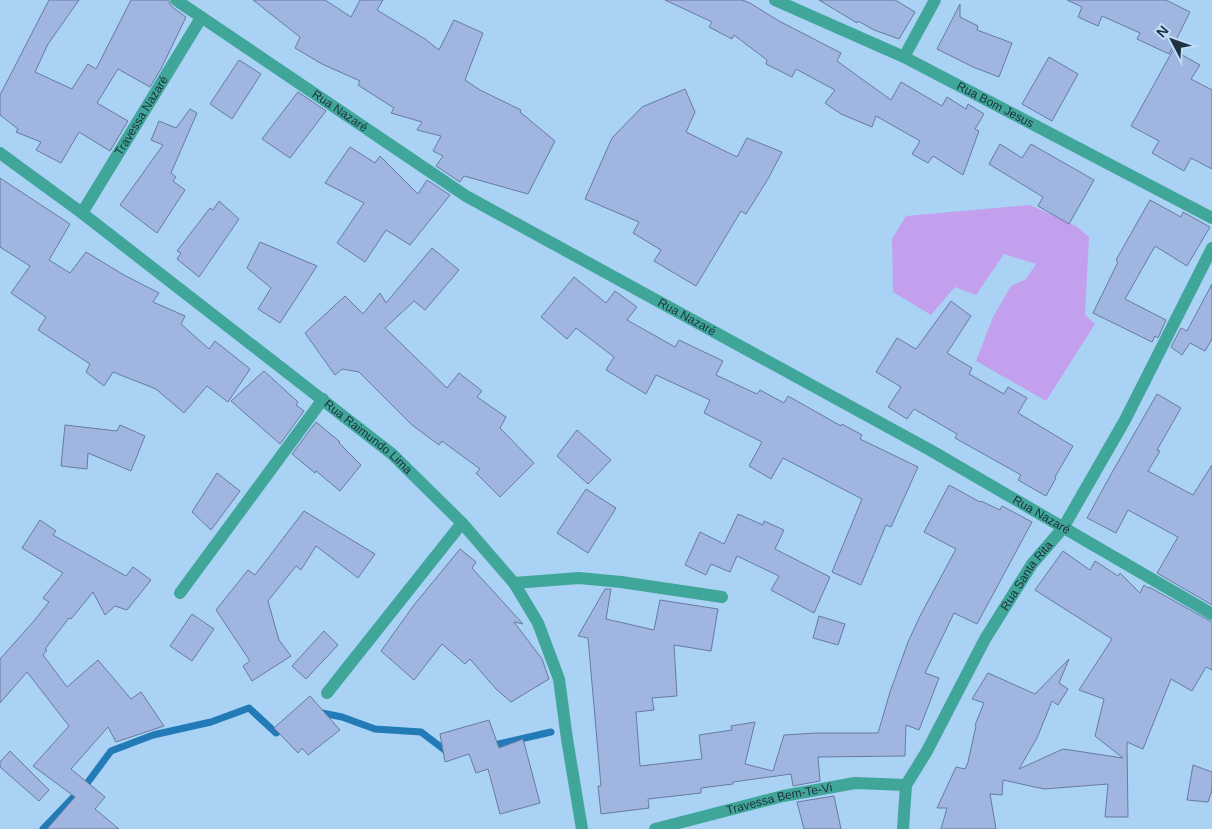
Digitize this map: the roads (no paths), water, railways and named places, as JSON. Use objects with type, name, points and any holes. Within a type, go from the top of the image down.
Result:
[{"type":"street","name":"Rua Nazaré","points":[[176,0],[466,196],[922,446],[1212,614]]},
{"type":"street","name":"Rua Bom Jesus","points":[[775,0],[904,58],[1212,218]]},
{"type":"street","points":[[904,58],[936,0]]},
{"type":"street","name":"Travessa Nazaré","points":[[82,213],[201,18]]},
{"type":"street","name":"Rua Raimundo Lima","points":[[0,153],[82,213],[392,454],[462,523],[514,583],[538,623],[559,679],[566,739],[582,829]]},
{"type":"street","name":"Rua Santa Rita","points":[[903,829],[906,785],[927,751],[996,623],[1032,564],[1063,528],[1125,420],[1212,248]]},
{"type":"street","points":[[180,593],[323,399]]},
{"type":"street","points":[[327,693],[462,523]]},
{"type":"street","points":[[514,583],[579,578],[621,582],[722,597]]},
{"type":"street","name":"Travessa Bem-Te-Vi","points":[[655,829],[792,794],[855,783],[906,785]]},
{"type":"waterway","points":[[43,829],[88,782],[111,751],[153,735],[211,722],[249,708],[276,733],[285,727]]},
{"type":"waterway","points":[[317,712],[342,717],[375,729],[421,732],[450,754]]},
{"type":"waterway","points":[[490,746],[551,732]]}]
